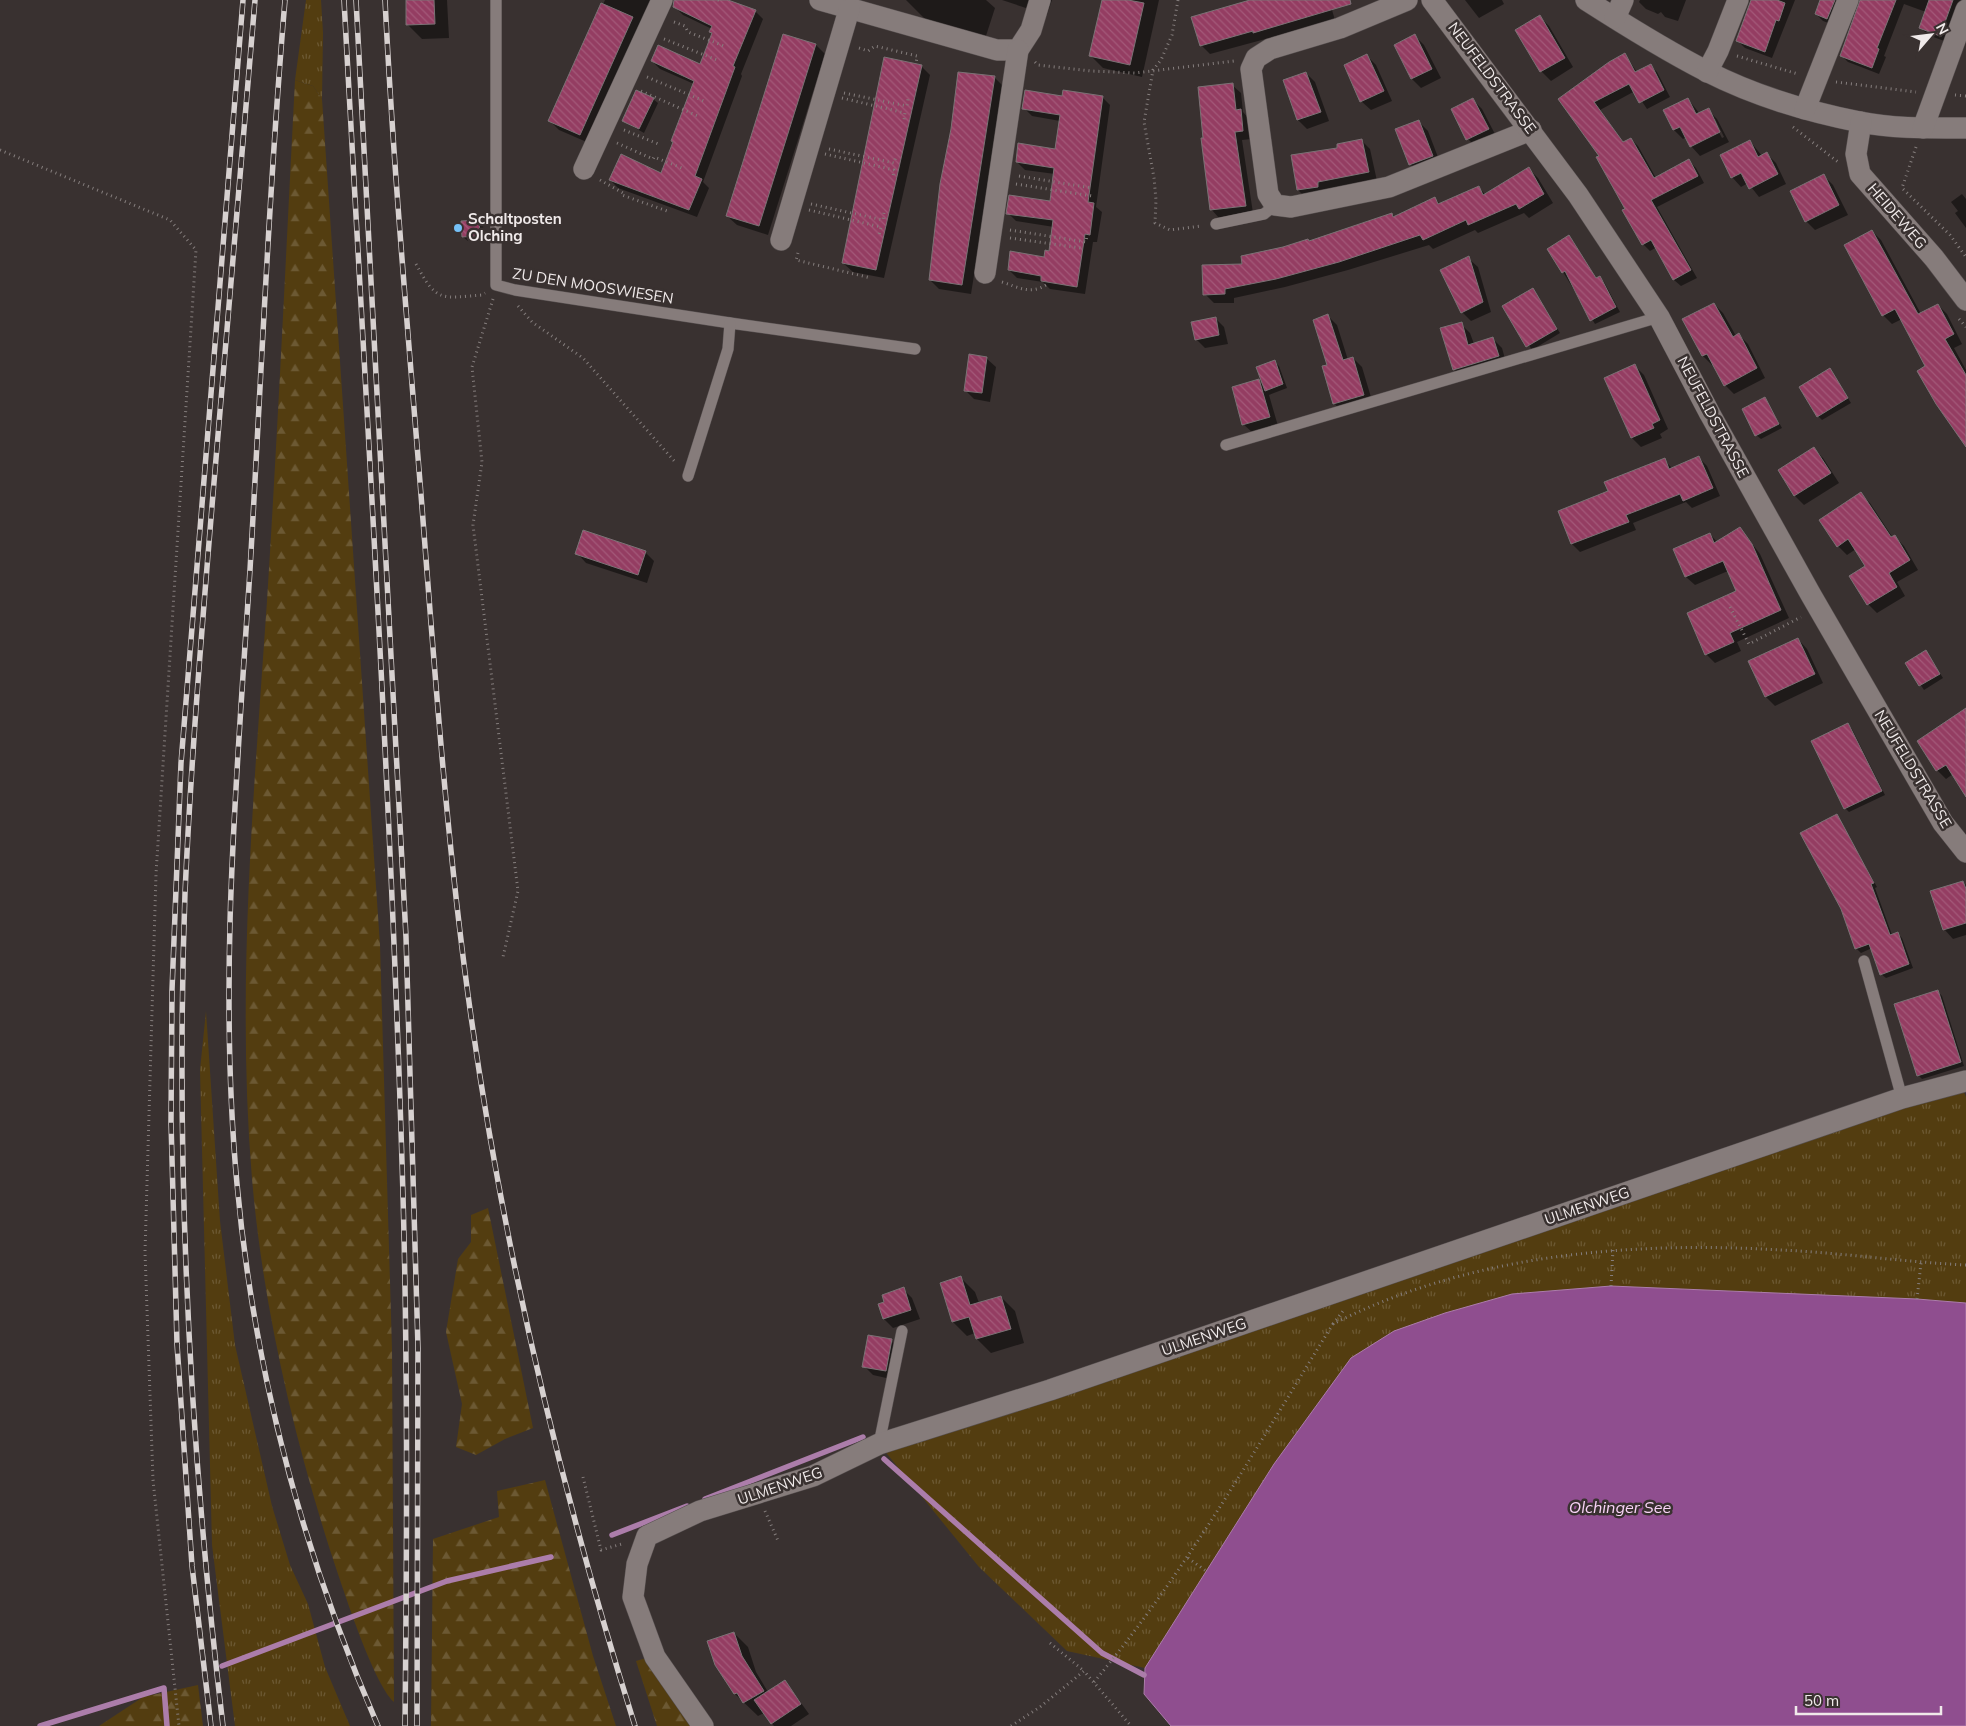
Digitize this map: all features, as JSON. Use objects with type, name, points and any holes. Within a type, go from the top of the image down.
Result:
[{"type":"street","points":[[820,0],[849,10],[997,50],[1018,50]]},
{"type":"street","points":[[985,273],[1018,50],[1032,30],[1040,0]]},
{"type":"street","points":[[1407,0],[1340,28],[1270,49],[1256,58],[1251,69],[1268,194],[1275,206],[1291,207],[1389,188],[1531,130]]},
{"type":"street","name":"NEUFELDSTRASSE","points":[[1432,0],[1578,195],[1659,316],[1710,414],[1819,608],[1943,823],[1966,852]]},
{"type":"street","points":[[1586,0],[1619,9],[1707,72],[1805,109],[1861,122],[1923,128],[1966,128]]},
{"type":"street","points":[[1707,72],[1718,51],[1738,0]]},
{"type":"street","points":[[1805,109],[1848,0]]},
{"type":"street","points":[[780,240],[849,10]]},
{"type":"street","points":[[1923,128],[1966,10]]},
{"type":"street","points":[[584,169],[655,15]]},
{"type":"street","name":"HEIDEWEG","points":[[1861,122],[1856,154],[1860,174],[1934,258],[1960,306]]},
{"type":"street","name":"ULMENWEG","points":[[703,1726],[655,1657],[634,1597],[637,1564],[647,1536],[700,1511],[758,1495],[814,1476],[879,1444],[1060,1387],[1902,1098],[1966,1081]]},
{"type":"lane","name":"ZU DEN MOOSWIESEN","points":[[496,0],[496,285],[730,324],[915,349]]},
{"type":"lane","points":[[1216,224],[1264,214],[1275,206]]},
{"type":"lane","points":[[1226,445],[1659,316]]},
{"type":"lane","points":[[688,476],[728,349],[730,324]]},
{"type":"lane","points":[[1864,961],[1902,1098]]},
{"type":"lane","points":[[879,1444],[902,1332]]},
{"type":"path","points":[[1178,0],[1172,35],[1161,60],[1152,70],[1144,122],[1154,178],[1156,200],[1155,223],[1170,230],[1216,224]]},
{"type":"path","points":[[655,15],[685,26],[688,32],[724,46]]},
{"type":"path","points":[[655,15],[717,60]]},
{"type":"path","points":[[838,42],[868,51],[875,46],[917,56],[916,64]]},
{"type":"path","points":[[1018,50],[1038,65],[1092,71],[1135,72],[1256,58]]},
{"type":"path","points":[[1718,51],[1816,79],[1934,94],[1966,96]]},
{"type":"path","points":[[626,76],[704,101]]},
{"type":"path","points":[[626,76],[700,117]]},
{"type":"path","points":[[826,91],[907,106],[908,99]]},
{"type":"path","points":[[826,91],[905,113],[904,120]]},
{"type":"path","points":[[1790,125],[1840,164]]},
{"type":"path","points":[[1923,128],[1902,188],[1950,235],[1966,256]]},
{"type":"path","points":[[602,129],[661,145]]},
{"type":"path","points":[[602,129],[653,159],[654,157],[682,168]]},
{"type":"path","points":[[809,148],[894,163],[896,156]]},
{"type":"path","points":[[809,148],[894,170],[893,177]]},
{"type":"path","points":[[0,150],[170,220],[196,250],[156,874],[145,1252],[153,1480],[179,1726]]},
{"type":"path","points":[[584,169],[623,193],[622,195],[667,211]]},
{"type":"path","points":[[999,177],[1092,188]]},
{"type":"path","points":[[999,177],[1092,196]]},
{"type":"path","points":[[792,202],[883,220],[884,212]]},
{"type":"path","points":[[792,202],[881,226],[879,235]]},
{"type":"path","points":[[991,231],[1086,242],[1087,234]]},
{"type":"path","points":[[991,231],[1081,248]]},
{"type":"path","points":[[780,240],[798,250],[796,260],[871,278]]},
{"type":"path","points":[[416,264],[429,288],[446,298],[482,295],[496,285]]},
{"type":"path","points":[[985,273],[989,280],[1004,282],[1014,288],[1037,291],[1046,285]]},
{"type":"path","points":[[496,285],[532,322],[583,358],[688,476]]},
{"type":"path","points":[[496,285],[472,367],[482,462],[473,525],[518,891],[503,957]]},
{"type":"path","points":[[1960,306],[1966,327]]},
{"type":"path","points":[[1730,607],[1749,644],[1819,608]]},
{"type":"path","points":[[1611,1286],[1613,1250]]},
{"type":"path","points":[[1094,1682],[1133,1635],[1188,1558],[1333,1324],[1429,1285],[1486,1268],[1613,1250],[1782,1250],[1921,1263],[1966,1265]]},
{"type":"path","points":[[1917,1299],[1921,1263]]},
{"type":"path","points":[[583,1477],[601,1550]]},
{"type":"path","points":[[758,1495],[779,1543]]},
{"type":"path","points":[[1188,1558],[1206,1571]]},
{"type":"path","points":[[1050,1643],[1084,1671],[1131,1726]]},
{"type":"path","points":[[1011,1726],[1040,1707],[1084,1671]]},
{"type":"green space","points":[[306,0],[321,0],[323,33],[322,99],[313,86],[295,80]]},
{"type":"green space","points":[[295,80],[313,86],[322,99],[380,945],[392,1349],[394,1702],[385,1691],[376,1674],[349,1607],[303,1459],[271,1320],[263,1273],[252,1179],[248,1107],[246,962],[252,817],[275,471]]},
{"type":"green space","points":[[206,1011],[220,1221],[235,1345],[272,1506],[290,1565],[308,1604],[325,1667],[350,1726],[235,1726],[212,1545],[200,1070]]},
{"type":"green space","points":[[1960,1083],[1966,1097],[1966,1303],[1917,1299],[1611,1286],[1512,1294],[1351,1358],[1274,1464],[1145,1668],[1067,1651],[979,1567],[879,1444]]},
{"type":"green space","points":[[488,1208],[533,1428],[505,1439],[476,1455],[456,1447],[462,1404],[446,1332],[458,1259],[471,1242],[471,1215]]},
{"type":"green space","points":[[545,1480],[593,1656],[616,1726],[431,1726],[433,1539],[499,1517],[497,1491]]},
{"type":"green space","points":[[646,1658],[694,1726],[657,1726],[636,1661]]},
{"type":"green space","points":[[198,1685],[203,1726],[99,1726],[143,1697]]},
{"type":"water","name":"Olchinger See","points":[[1611,1286],[1917,1299],[1966,1303],[1966,1726],[1171,1726],[1144,1694],[1145,1668],[1274,1464],[1351,1358],[1394,1331],[1445,1313],[1512,1294]]},
{"type":"building","points":[[406,0],[434,0],[435,24],[406,25]]},
{"type":"building","points":[[674,0],[728,0],[756,10],[733,66],[735,67],[695,176],[702,179],[689,210],[609,180],[621,154],[661,173],[673,142],[671,141],[694,81],[651,61],[658,45],[700,64],[712,33],[709,32],[712,26],[673,7]]},
{"type":"building","points":[[1102,0],[1128,0],[1144,3],[1130,65],[1089,56]]},
{"type":"building","points":[[1250,0],[1350,0],[1351,4],[1253,33],[1253,31],[1200,46],[1191,17]]},
{"type":"building","points":[[1751,0],[1777,0],[1785,3],[1779,21],[1776,20],[1765,52],[1736,41]]},
{"type":"building","points":[[1820,0],[1835,0],[1827,19],[1815,14]]},
{"type":"building","points":[[1860,0],[1896,0],[1877,48],[1879,49],[1872,68],[1840,56]]},
{"type":"building","points":[[1929,0],[1953,0],[1940,36],[1919,28]]},
{"type":"building","points":[[601,3],[633,17],[580,135],[548,121]]},
{"type":"building","points":[[1540,15],[1565,58],[1540,72],[1515,30]]},
{"type":"building","points":[[783,34],[816,44],[759,226],[726,216]]},
{"type":"building","points":[[1415,34],[1432,69],[1411,79],[1394,45]]},
{"type":"building","points":[[1625,53],[1635,72],[1651,64],[1664,90],[1639,103],[1629,84],[1594,102],[1623,142],[1631,138],[1654,178],[1689,159],[1698,176],[1651,200],[1691,270],[1673,280],[1651,240],[1642,245],[1622,210],[1625,209],[1596,157],[1599,156],[1558,99],[1609,62]]},
{"type":"building","points":[[1367,54],[1384,91],[1360,102],[1344,65]]},
{"type":"building","points":[[884,57],[922,65],[876,270],[842,263]]},
{"type":"building","points":[[958,72],[995,76],[962,285],[929,280],[940,184],[951,129]]},
{"type":"building","points":[[1306,72],[1321,112],[1297,120],[1283,80]]},
{"type":"building","points":[[1233,83],[1236,110],[1241,109],[1243,131],[1235,132],[1246,206],[1210,210],[1201,138],[1203,138],[1198,87]]},
{"type":"building","points":[[636,90],[654,98],[639,129],[622,121]]},
{"type":"building","points":[[1025,90],[1062,96],[1063,90],[1103,96],[1088,202],[1094,203],[1090,235],[1085,234],[1077,287],[1041,281],[1041,276],[1008,270],[1010,251],[1044,257],[1045,250],[1049,251],[1053,220],[1006,214],[1009,195],[1050,201],[1054,168],[1016,162],[1018,143],[1055,149],[1060,115],[1022,109]]},
{"type":"building","points":[[1473,98],[1489,129],[1466,140],[1451,109]]},
{"type":"building","points":[[1688,98],[1696,114],[1709,108],[1720,132],[1690,147],[1680,127],[1673,130],[1663,110]]},
{"type":"building","points":[[1419,120],[1433,156],[1409,165],[1395,129]]},
{"type":"building","points":[[1362,139],[1369,172],[1318,182],[1318,187],[1297,190],[1291,155],[1337,148],[1337,144]]},
{"type":"building","points":[[1750,140],[1758,157],[1767,152],[1778,174],[1749,189],[1741,173],[1731,178],[1720,155]]},
{"type":"building","points":[[1529,167],[1544,194],[1519,209],[1516,204],[1468,225],[1466,220],[1423,240],[1420,235],[1339,262],[1276,279],[1225,289],[1225,294],[1203,295],[1202,265],[1242,264],[1241,256],[1283,247],[1308,239],[1309,241],[1392,213],[1393,217],[1435,197],[1438,204],[1479,186],[1483,195]]},
{"type":"building","points":[[1824,174],[1839,205],[1805,222],[1790,191]]},
{"type":"building","points":[[479,220],[480,236],[462,237],[461,221]]},
{"type":"building","points":[[1872,230],[1918,314],[1938,304],[1954,334],[1945,339],[1966,375],[1966,447],[1936,404],[1917,371],[1925,366],[1895,309],[1882,316],[1844,245]]},
{"type":"building","points":[[1569,235],[1596,278],[1600,276],[1616,307],[1590,321],[1565,271],[1562,273],[1547,249]]},
{"type":"building","points":[[1469,256],[1483,302],[1461,313],[1440,270]]},
{"type":"building","points":[[1533,288],[1557,329],[1526,347],[1502,306]]},
{"type":"building","points":[[1714,303],[1733,337],[1739,333],[1757,368],[1724,386],[1707,354],[1702,356],[1682,319]]},
{"type":"building","points":[[1328,314],[1343,360],[1353,357],[1364,395],[1333,404],[1322,366],[1327,365],[1313,320]]},
{"type":"building","points":[[1216,317],[1219,335],[1195,340],[1191,322]]},
{"type":"building","points":[[1462,322],[1468,345],[1493,337],[1499,356],[1453,370],[1440,328]]},
{"type":"building","points":[[969,354],[987,357],[982,393],[964,391]]},
{"type":"building","points":[[1275,360],[1283,384],[1265,391],[1256,367]]},
{"type":"building","points":[[1635,364],[1660,420],[1652,424],[1654,428],[1631,438],[1604,378]]},
{"type":"building","points":[[1830,368],[1848,398],[1817,417],[1799,387]]},
{"type":"building","points":[[1259,379],[1270,417],[1242,425],[1232,387]]},
{"type":"building","points":[[1765,397],[1779,424],[1755,436],[1742,409]]},
{"type":"building","points":[[1814,447],[1831,473],[1794,496],[1778,470]]},
{"type":"building","points":[[1699,456],[1713,488],[1683,501],[1680,494],[1626,515],[1629,522],[1571,544],[1558,511],[1608,491],[1604,482],[1665,458],[1669,469]]},
{"type":"building","points":[[1861,492],[1891,537],[1895,535],[1910,560],[1889,573],[1897,587],[1867,605],[1849,576],[1865,566],[1848,539],[1837,547],[1819,520]]},
{"type":"building","points":[[1740,527],[1752,544],[1781,610],[1730,633],[1734,642],[1705,655],[1687,613],[1736,591],[1723,561],[1685,577],[1673,549],[1710,533],[1714,543]]},
{"type":"building","points":[[583,530],[646,551],[638,575],[575,554]]},
{"type":"building","points":[[1798,638],[1815,674],[1765,697],[1748,661]]},
{"type":"building","points":[[1926,650],[1940,674],[1919,686],[1905,663]]},
{"type":"building","points":[[1966,708],[1966,797],[1946,765],[1936,771],[1917,741]]},
{"type":"building","points":[[1848,723],[1882,791],[1844,809],[1811,741]]},
{"type":"building","points":[[1837,814],[1874,883],[1871,884],[1890,935],[1898,932],[1909,964],[1880,975],[1869,944],[1855,949],[1841,909],[1800,833]]},
{"type":"building","points":[[1963,881],[1966,889],[1966,923],[1943,930],[1930,891]]},
{"type":"building","points":[[1938,990],[1961,1062],[1917,1076],[1894,1004]]},
{"type":"building","points":[[961,1276],[970,1305],[1001,1296],[1011,1329],[976,1339],[969,1317],[952,1322],[940,1283]]},
{"type":"building","points":[[904,1287],[911,1310],[883,1319],[878,1304],[884,1302],[882,1295]]},
{"type":"building","points":[[868,1335],[892,1339],[886,1371],[862,1367]]},
{"type":"building","points":[[734,1632],[742,1656],[764,1691],[743,1703],[737,1693],[734,1694],[715,1665],[707,1641]]},
{"type":"building","points":[[785,1680],[801,1704],[771,1724],[754,1700]]},
{"type":"waterway","points":[[705,1499],[863,1437]]},
{"type":"waterway","points":[[884,1459],[1102,1653],[1144,1675]]},
{"type":"waterway","points":[[612,1535],[687,1506]]},
{"type":"waterway","points":[[222,1666],[447,1581],[551,1557]]},
{"type":"waterway","points":[[40,1726],[164,1688],[167,1726]]},
{"type":"railway","points":[[211,1726],[192,1566],[177,1344],[171,1122],[172,990],[181,763],[243,0]]},
{"type":"railway","points":[[223,1726],[202,1518],[188,1310],[182,1102],[182,997],[185,893],[197,694],[255,0]]},
{"type":"railway","points":[[285,0],[270,214],[235,800],[229,954],[229,1031],[232,1107],[237,1184],[245,1254],[269,1392],[305,1528],[351,1661],[378,1726]]},
{"type":"railway","points":[[344,0],[376,581],[397,1017],[404,1232],[406,1374],[405,1726]]},
{"type":"railway","points":[[356,0],[406,937],[418,1348],[417,1726]]},
{"type":"railway","points":[[385,0],[392,121],[439,728],[465,972],[495,1163],[534,1353],[581,1541],[635,1726]]},
{"type":"place","name":"Schaltposten Olching","points":[[458,228]]}]
